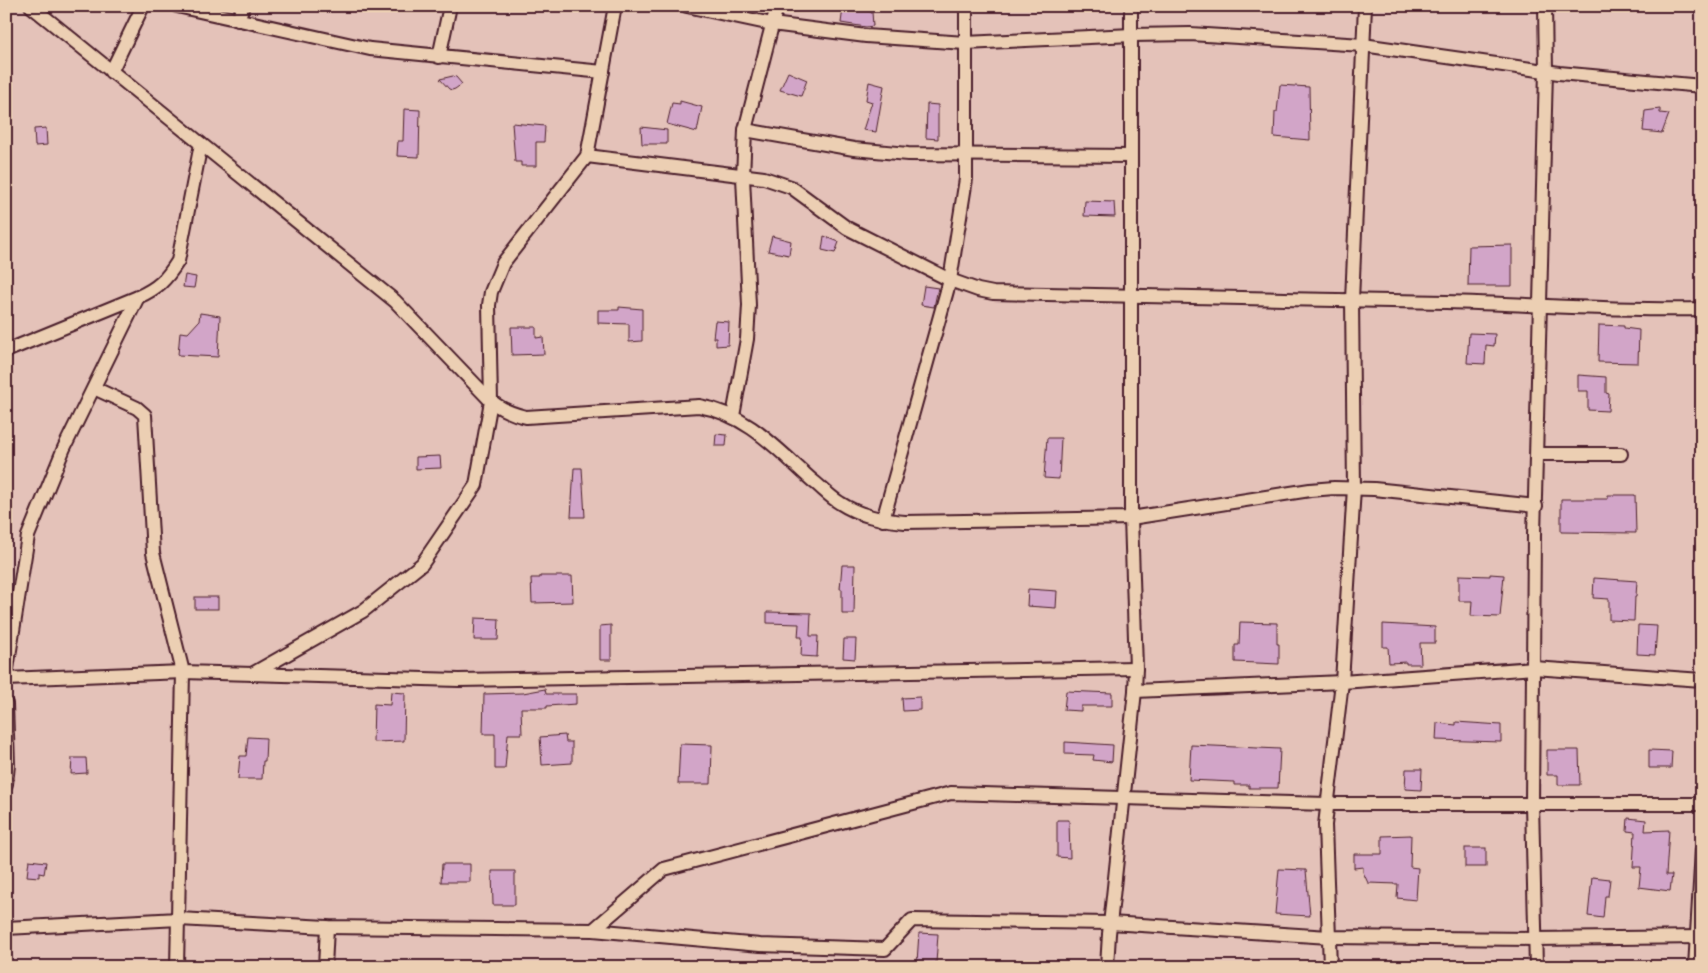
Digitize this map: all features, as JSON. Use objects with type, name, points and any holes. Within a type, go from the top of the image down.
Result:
[{"type":"street","points":[[31,6],[404,310],[491,401],[513,414],[526,417],[700,406],[716,408],[733,416],[756,431],[838,502],[867,516],[905,522],[1131,518],[1310,490],[1354,488],[1536,506]]},
{"type":"street","points":[[111,72],[143,6]]},
{"type":"street","points":[[176,6],[370,49],[603,72]]},
{"type":"street","points":[[238,20],[242,6]]},
{"type":"street","points":[[439,57],[450,6]]},
{"type":"street","points":[[252,674],[363,611],[422,564],[476,485],[491,401],[489,305],[491,292],[503,263],[587,156],[616,6]]},
{"type":"street","points":[[686,6],[772,24],[866,36],[965,43],[1190,34],[1363,45],[1546,71],[1702,86]]},
{"type":"street","points":[[733,416],[747,339],[749,305],[743,177],[745,130],[777,6]]},
{"type":"street","points":[[883,520],[950,280],[966,179],[966,6]]},
{"type":"street","points":[[1107,967],[1136,668],[1131,518],[1131,6]]},
{"type":"street","points":[[1330,967],[1325,825],[1342,682],[1354,488],[1352,300],[1365,6]]},
{"type":"street","points":[[1536,967],[1532,804],[1536,506],[1546,71],[1545,6]]},
{"type":"street","points":[[745,130],[854,150],[908,154],[1131,156]]},
{"type":"street","points":[[6,351],[156,289],[178,261],[201,144]]},
{"type":"street","points":[[587,156],[743,177],[764,178],[791,187],[847,228],[950,280],[993,293],[1352,300],[1702,310]]},
{"type":"street","points":[[6,675],[28,536],[64,448],[138,297]]},
{"type":"street","points":[[94,388],[137,408],[145,415],[153,553],[183,672],[177,967]]},
{"type":"street","points":[[1537,454],[1621,454]]},
{"type":"street","points":[[6,679],[183,672],[459,680],[1136,668]]},
{"type":"street","points":[[1135,691],[1342,682],[1534,668],[1702,680]]},
{"type":"street","points":[[6,704],[8,765],[6,784]]},
{"type":"street","points":[[593,930],[664,869],[951,793],[1327,804],[1702,804]]},
{"type":"street","points":[[1696,967],[1702,850]]},
{"type":"street","points":[[6,928],[179,919],[327,927],[593,930],[760,945],[884,949],[912,920],[1110,923],[1328,937],[1535,939],[1699,937]]},
{"type":"street","points":[[326,967],[327,927]]},
{"type":"building","points":[[843,8],[872,12],[873,26],[866,27],[841,23]]},
{"type":"building","points":[[788,72],[807,80],[801,96],[780,90]]},
{"type":"building","points":[[453,76],[462,84],[452,90],[440,79]]},
{"type":"building","points":[[869,82],[884,86],[876,132],[863,130],[872,102],[866,100]]},
{"type":"building","points":[[1280,85],[1309,87],[1310,140],[1274,137],[1275,112],[1277,112]]},
{"type":"building","points":[[680,101],[702,107],[697,132],[667,124],[672,103],[680,104]]},
{"type":"building","points":[[927,104],[938,105],[938,139],[926,138]]},
{"type":"building","points":[[404,109],[420,110],[419,157],[397,156],[398,141],[403,141]]},
{"type":"building","points":[[1660,109],[1660,113],[1669,114],[1662,133],[1643,131],[1645,111]]},
{"type":"building","points":[[512,123],[545,126],[544,142],[536,142],[536,166],[521,166],[521,162],[515,162]]},
{"type":"building","points":[[641,127],[667,130],[667,144],[642,144]]},
{"type":"building","points":[[46,128],[47,145],[35,146],[34,129]]},
{"type":"building","points":[[1085,201],[1114,202],[1115,217],[1084,216]]},
{"type":"building","points":[[772,236],[791,241],[789,255],[768,251]]},
{"type":"building","points":[[824,236],[839,242],[835,253],[822,250]]},
{"type":"building","points":[[1512,245],[1512,286],[1468,286],[1469,246]]},
{"type":"building","points":[[185,275],[196,277],[194,288],[183,287]]},
{"type":"building","points":[[924,286],[938,288],[934,307],[921,305]]},
{"type":"building","points":[[619,307],[642,309],[642,341],[629,342],[629,324],[598,323],[598,310],[619,310]]},
{"type":"building","points":[[200,313],[220,316],[218,357],[178,355],[180,332],[188,333],[199,321]]},
{"type":"building","points":[[715,321],[729,322],[728,345],[716,346],[716,338],[713,338]]},
{"type":"building","points":[[1599,325],[1624,326],[1624,328],[1639,330],[1638,363],[1598,362]]},
{"type":"building","points":[[511,327],[536,327],[536,338],[543,337],[544,354],[512,355]]},
{"type":"building","points":[[1469,333],[1495,334],[1494,346],[1486,345],[1485,364],[1467,363]]},
{"type":"building","points":[[1578,375],[1606,377],[1606,393],[1609,394],[1608,411],[1588,410],[1588,391],[1578,391]]},
{"type":"building","points":[[716,434],[727,435],[726,446],[715,446]]},
{"type":"building","points":[[1047,438],[1061,438],[1059,479],[1044,478]]},
{"type":"building","points":[[440,456],[441,468],[416,469],[416,457]]},
{"type":"building","points":[[574,468],[582,468],[585,517],[571,517]]},
{"type":"building","points":[[1608,495],[1635,495],[1636,533],[1561,532],[1561,499],[1608,499]]},
{"type":"building","points":[[842,565],[855,565],[854,614],[842,614],[842,589],[840,589]]},
{"type":"building","points":[[1490,574],[1504,575],[1500,617],[1471,616],[1472,601],[1459,601],[1459,575],[1490,576]]},
{"type":"building","points":[[540,576],[572,576],[573,602],[532,603],[531,578],[540,578]]},
{"type":"building","points":[[1594,578],[1637,581],[1634,621],[1609,620],[1609,599],[1593,598]]},
{"type":"building","points":[[1028,589],[1057,591],[1056,608],[1027,606]]},
{"type":"building","points":[[195,597],[218,597],[218,609],[195,609]]},
{"type":"building","points":[[767,612],[811,613],[810,636],[818,636],[817,657],[801,656],[802,637],[798,637],[799,624],[767,623]]},
{"type":"building","points":[[475,618],[499,619],[498,640],[474,640]]},
{"type":"building","points":[[1240,622],[1277,623],[1279,664],[1235,662],[1235,645],[1239,645]]},
{"type":"building","points":[[1383,624],[1435,627],[1435,643],[1420,643],[1421,664],[1406,664],[1406,662],[1389,663],[1388,647],[1383,647]]},
{"type":"building","points":[[611,625],[611,660],[600,660],[600,626]]},
{"type":"building","points":[[1638,625],[1657,626],[1655,655],[1637,654]]},
{"type":"building","points":[[844,639],[856,639],[855,659],[843,658]]},
{"type":"building","points":[[545,689],[546,694],[576,694],[576,704],[547,706],[547,708],[521,708],[522,734],[508,734],[505,769],[495,769],[495,734],[483,734],[484,694],[523,693]]},
{"type":"building","points":[[1066,691],[1112,693],[1112,706],[1081,706],[1081,711],[1064,710]]},
{"type":"building","points":[[391,692],[405,693],[404,741],[373,742],[374,704],[390,705]]},
{"type":"building","points":[[920,697],[920,710],[903,711],[902,698]]},
{"type":"building","points":[[1456,722],[1501,725],[1501,742],[1436,740],[1437,723],[1456,725]]},
{"type":"building","points":[[565,735],[566,742],[572,742],[572,763],[542,765],[540,737]]},
{"type":"building","points":[[248,737],[266,738],[262,779],[238,779],[240,756],[246,756]]},
{"type":"building","points":[[1065,742],[1113,745],[1112,762],[1093,760],[1094,755],[1065,754]]},
{"type":"building","points":[[680,744],[712,745],[711,784],[678,784]]},
{"type":"building","points":[[1191,745],[1280,749],[1278,788],[1249,788],[1249,785],[1234,785],[1234,782],[1189,780]]},
{"type":"building","points":[[1547,750],[1579,750],[1580,785],[1558,785],[1558,775],[1547,775]]},
{"type":"building","points":[[1649,750],[1672,751],[1671,768],[1649,768]]},
{"type":"building","points":[[72,758],[86,758],[87,773],[71,774]]},
{"type":"building","points":[[1406,769],[1422,769],[1421,790],[1405,789]]},
{"type":"building","points":[[1628,818],[1646,820],[1645,831],[1669,830],[1666,875],[1672,875],[1670,891],[1639,887],[1641,867],[1633,867],[1635,832],[1627,831]]},
{"type":"building","points":[[1057,820],[1069,820],[1070,858],[1057,857]]},
{"type":"building","points":[[1411,835],[1410,867],[1418,868],[1416,900],[1397,898],[1398,884],[1368,883],[1363,867],[1354,868],[1354,854],[1382,854],[1382,836]]},
{"type":"building","points":[[1465,848],[1486,848],[1486,867],[1465,867]]},
{"type":"building","points":[[29,860],[46,862],[44,874],[39,873],[39,877],[27,876]]},
{"type":"building","points":[[442,864],[470,864],[470,882],[441,882]]},
{"type":"building","points":[[1279,869],[1306,870],[1310,916],[1275,914]]},
{"type":"building","points":[[492,871],[515,871],[515,905],[493,905]]},
{"type":"building","points":[[1592,877],[1610,879],[1608,896],[1605,896],[1603,918],[1588,916]]},
{"type":"building","points":[[919,933],[938,934],[936,963],[917,962]]}]
